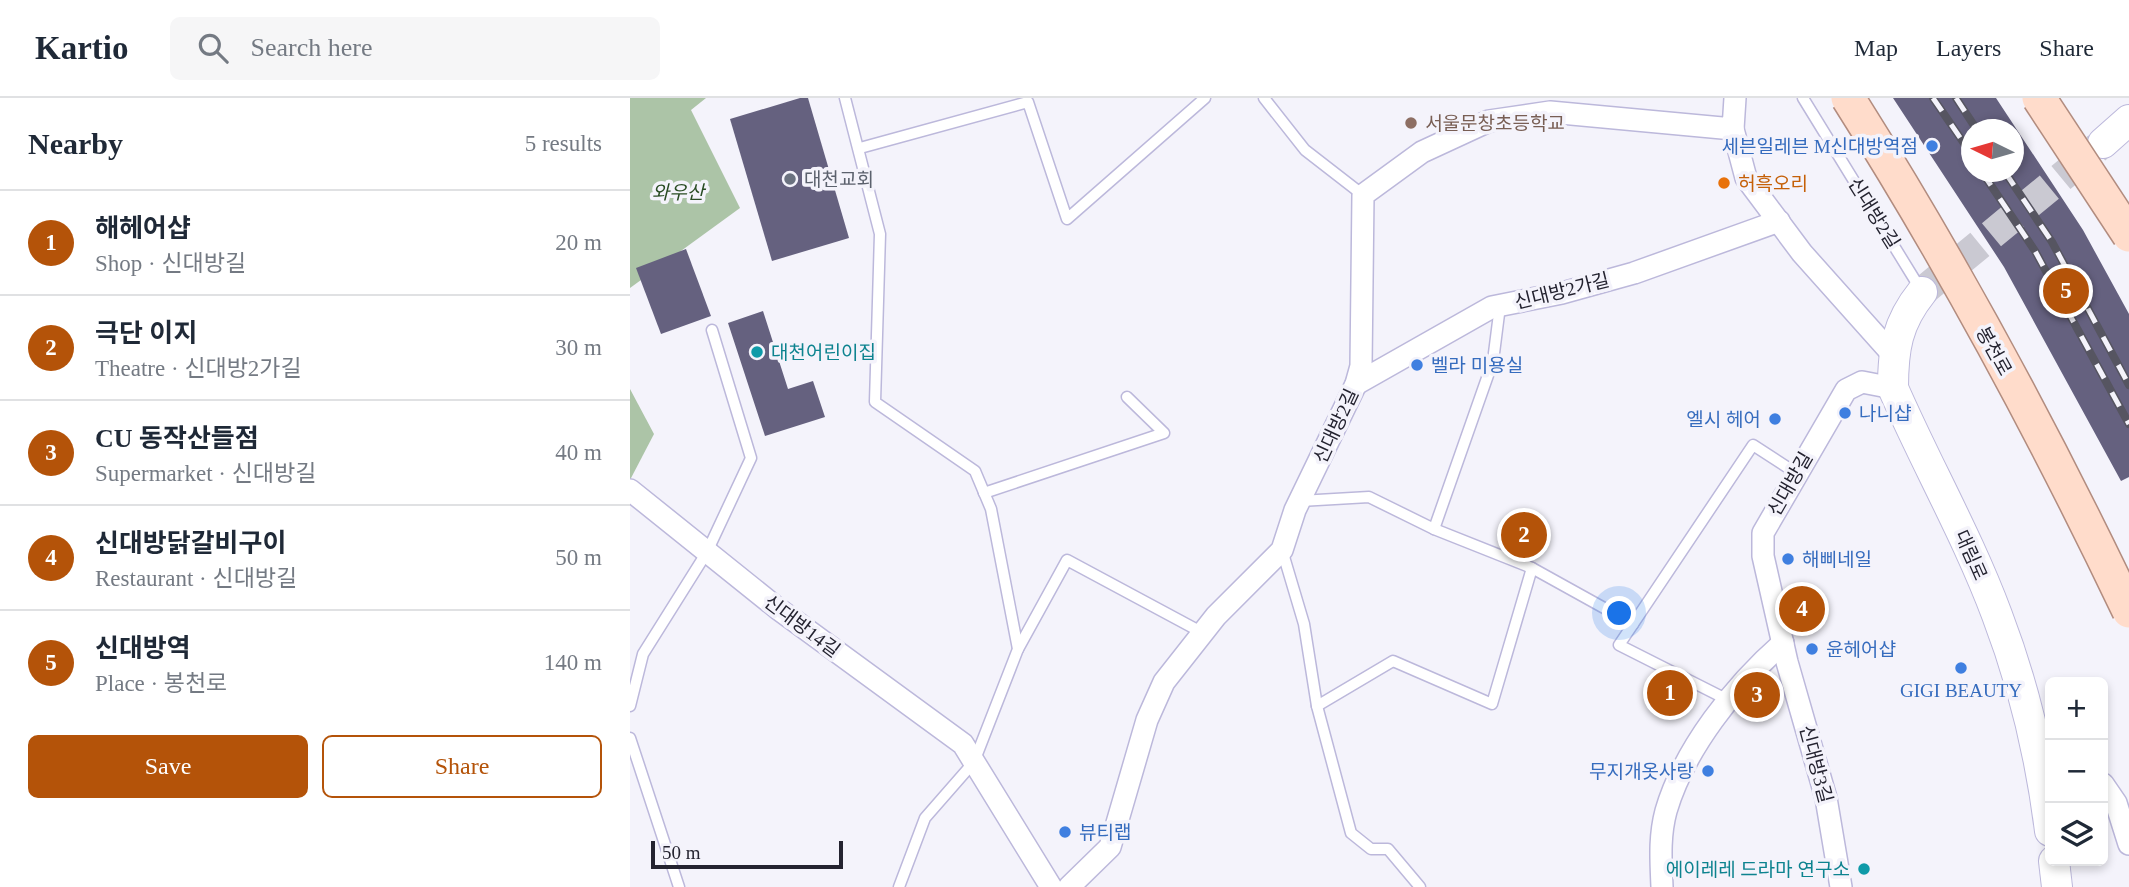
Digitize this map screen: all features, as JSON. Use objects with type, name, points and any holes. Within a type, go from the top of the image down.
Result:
[{"type":"main road","name":"봉천로","points":[[1848,98],[1885,156],[2064,475],[2129,611]]},
{"type":"main road","points":[[2039,98],[2129,235]]},
{"type":"main road","points":[[2103,143],[2129,120]]},
{"type":"main road","name":"대림로","points":[[1922,292],[1905,313],[1894,356],[1893,388],[1969,548],[1998,616],[2043,748],[2048,803]]},
{"type":"main road","points":[[2055,866],[2057,887]]},
{"type":"street","points":[[1735,98],[1732,129],[1746,178],[1859,320],[1894,356]]},
{"type":"street","points":[[1363,195],[1422,152],[1489,121],[1550,112],[1732,129]]},
{"type":"street","name":"신대방2길","points":[[1069,887],[1110,847],[1146,720],[1164,682],[1203,633],[1282,550],[1300,501],[1356,384],[1361,366],[1363,195]]},
{"type":"street","name":"신대방2가길","points":[[1356,384],[1500,306],[1562,293],[1634,273],[1779,221]]},
{"type":"street","name":"신대방길","points":[[1783,643],[1763,556],[1763,533],[1846,390],[1862,382],[1893,388]]},
{"type":"street","name":"신대방14길","points":[[630,490],[777,608],[963,744],[1051,887]]},
{"type":"street","points":[[1662,887],[1660,845],[1667,811],[1686,765],[1728,700],[1754,668],[1783,643]]},
{"type":"street","name":"신대방3길","points":[[1783,643],[1826,798],[1841,887]]},
{"type":"street","points":[[2108,791],[2116,803],[2129,844]]},
{"type":"lane","points":[[845,98],[880,234],[875,402],[975,471],[991,509],[1018,649]]},
{"type":"lane","points":[[860,148],[1028,103],[1066,219],[1205,98]]},
{"type":"lane","points":[[1264,98],[1305,150],[1363,195]]},
{"type":"lane","name":"신대방2길","points":[[1803,98],[1922,292]]},
{"type":"lane","points":[[1434,529],[1493,361],[1500,306]]},
{"type":"lane","points":[[630,706],[643,654],[707,552],[751,458],[712,330]]},
{"type":"lane","points":[[984,493],[1164,433],[1127,397]]},
{"type":"lane","points":[[1728,700],[1619,645],[1753,444],[1796,473]]},
{"type":"lane","points":[[1300,501],[1369,497],[1434,529],[1532,568],[1633,624]]},
{"type":"lane","points":[[1282,550],[1304,625],[1317,706],[1351,833],[1371,849],[1388,849],[1420,887]]},
{"type":"lane","points":[[899,887],[925,818],[974,761],[1018,649],[1067,560],[1203,633]]},
{"type":"lane","points":[[1317,706],[1393,661],[1492,704],[1532,568]]},
{"type":"lane","points":[[630,737],[678,887]]},
{"type":"green space","name":"와우산","points":[[630,98],[706,98],[691,110],[740,208],[630,288]]},
{"type":"green space","points":[[630,389],[654,434],[630,480]]},
{"type":"building","name":"대천교회","points":[[808,98],[849,238],[772,261],[730,119]]},
{"type":"building","points":[[1893,98],[1996,98],[2010,119],[1961,119],[1961,182],[2024,182],[2024,140],[2083,230],[2129,314],[2129,477],[2121,481],[2004,267]]},
{"type":"building","points":[[686,249],[711,316],[661,334],[636,268]]},
{"type":"building","name":"대천어린이집","points":[[763,311],[788,389],[813,381],[825,417],[765,436],[728,323]]},
{"type":"tunnel","points":[[1922,292],[2098,147]]},
{"type":"railway","points":[[1933,98],[1961,139]]},
{"type":"railway","points":[[1956,98],[1970,119]]},
{"type":"railway","points":[[1989,182],[2035,251],[2129,424]]},
{"type":"railway","points":[[2012,182],[2052,242],[2129,385]]},
{"type":"place","name":"서울문창초등학교","points":[[1411,123]]},
{"type":"place","name":"세븐일레븐 M신대방역점","points":[[1932,146]]},
{"type":"place","name":"대천교회","points":[[790,179]]},
{"type":"place","name":"허흑오리","points":[[1724,183]]},
{"type":"place","name":"신대방역","points":[[2066,291]]},
{"type":"place","name":"대천어린이집","points":[[757,352]]},
{"type":"place","name":"벨라 미용실","points":[[1417,365]]},
{"type":"place","name":"나니샵","points":[[1845,413]]},
{"type":"place","name":"엘시 헤어","points":[[1775,419]]},
{"type":"place","name":"극단 이지","points":[[1524,535]]},
{"type":"place","name":"해삐네일","points":[[1788,559]]},
{"type":"place","name":"신대방닭갈비구이","points":[[1802,609]]},
{"type":"place","name":"윤헤어샵","points":[[1812,649]]},
{"type":"place","name":"GIGI BEAUTY","points":[[1961,668]]},
{"type":"place","name":"해헤어샵","points":[[1670,693]]},
{"type":"place","name":"CU 동작산들점","points":[[1757,695]]},
{"type":"place","name":"무지개옷사랑","points":[[1708,771]]},
{"type":"place","name":"뷰티랩","points":[[1065,832]]},
{"type":"place","name":"에이레레 드라마 연구소","points":[[1864,869]]}]
